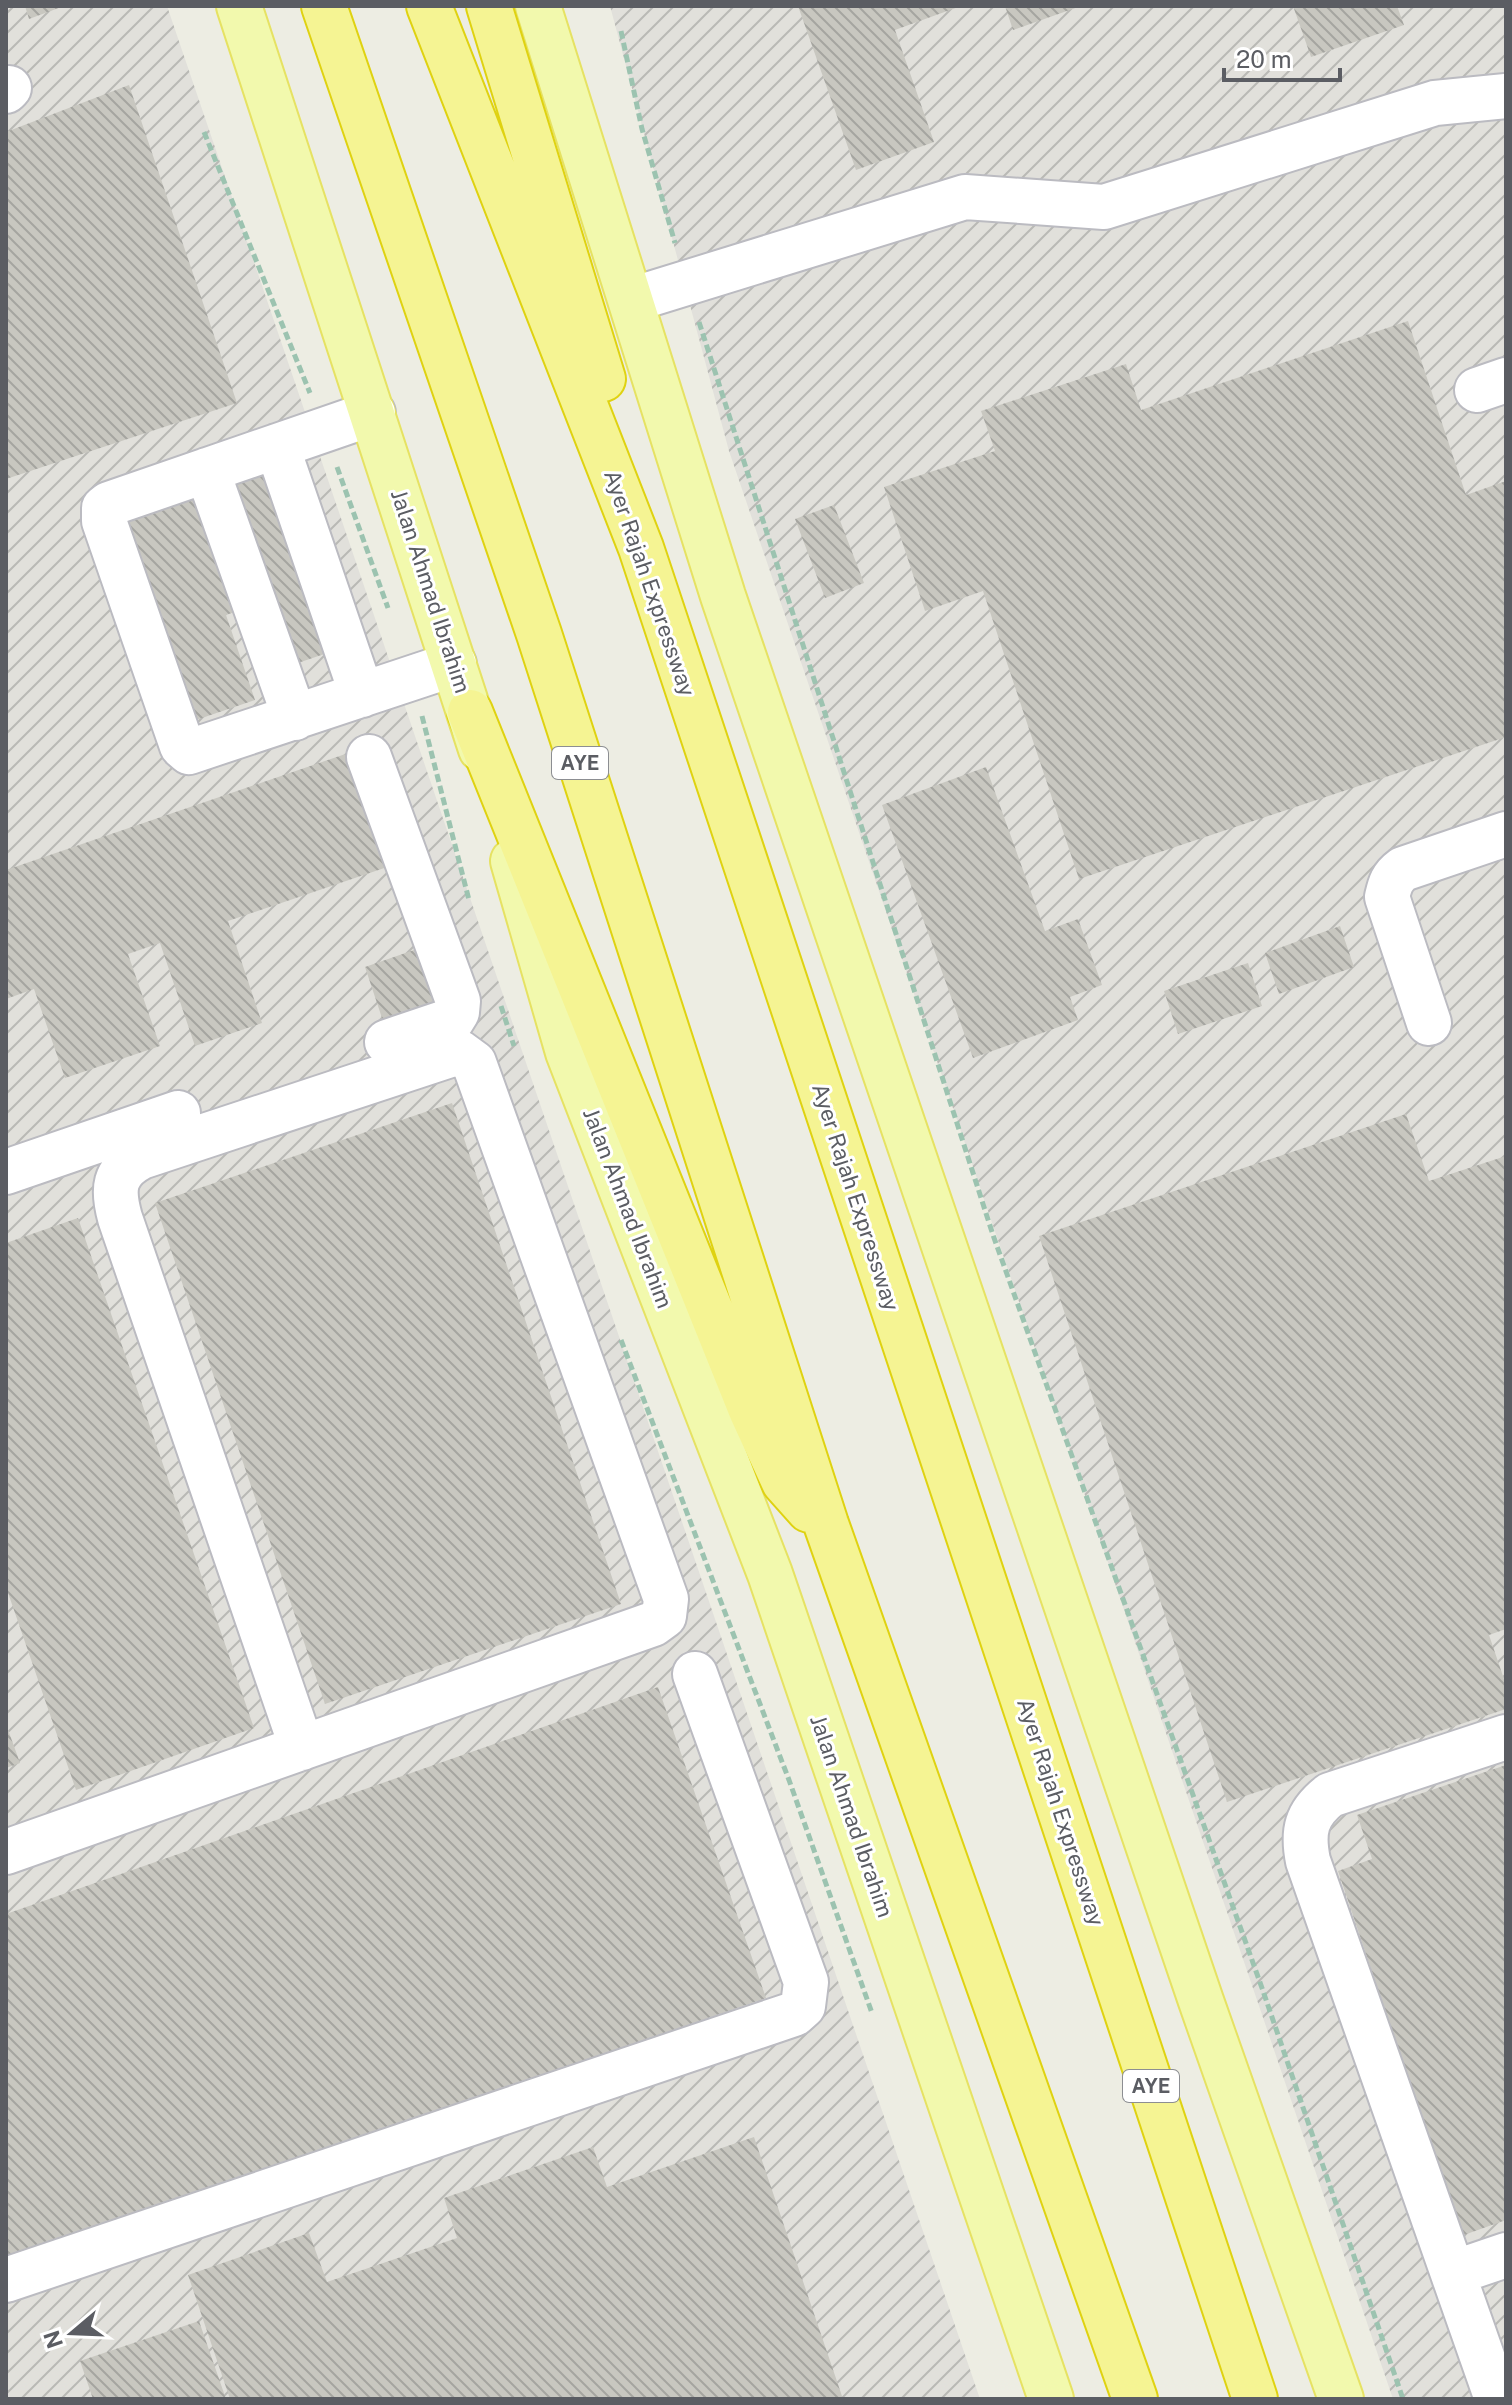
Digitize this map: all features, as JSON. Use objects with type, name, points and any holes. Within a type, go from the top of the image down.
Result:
[{"type":"highway","name":"AYE","points":[[324,6],[539,634],[826,1524],[1135,2399]]},
{"type":"highway","name":"Ayer Rajah Expressway","points":[[429,6],[641,548],[1255,2399]]},
{"type":"highway","points":[[489,6],[605,387],[641,548]]},
{"type":"highway","points":[[470,712],[751,1410],[784,1482],[800,1502],[826,1524]]},
{"type":"main road","name":"Jalan Ahmad Ibrahim","points":[[239,6],[470,712],[568,1052],[770,1574],[1051,2399]]},
{"type":"main road","points":[[538,6],[728,611],[1196,1986],[1341,2399]]},
{"type":"lane","points":[[631,300],[965,197],[1104,207],[1435,103],[1506,96]]},
{"type":"lane","points":[[373,413],[109,504],[103,514],[182,746],[195,752],[454,664]]},
{"type":"lane","points":[[277,446],[362,695]]},
{"type":"lane","points":[[207,470],[295,718]]},
{"type":"lane","points":[[6,1172],[452,1020],[458,1001],[369,757]]},
{"type":"lane","points":[[1429,1023],[1387,897],[1389,887],[1394,875],[1403,869],[1506,834]]},
{"type":"lane","points":[[6,1852],[302,1748],[653,1624],[664,1616],[666,1609],[474,1063],[459,1052],[141,1157],[119,1173],[115,1185],[120,1218],[302,1748]]},
{"type":"lane","points":[[7,2276],[794,2014],[803,2006],[806,1982],[695,1674]]},
{"type":"lane","points":[[1497,2399],[1308,1861],[1303,1837],[1311,1810],[1330,1795],[1506,1737]]},
{"type":"lane","points":[[1453,2273],[1506,2255]]},
{"type":"path","points":[[621,31],[642,129],[687,285],[993,1235],[1262,1988],[1403,2399]]},
{"type":"shaded area","points":[[6,6],[167,6],[980,2399],[6,2399]]},
{"type":"shaded area","points":[[610,6],[1506,6],[1506,2399],[1393,2399],[729,451]]},
{"type":"building","points":[[25,6],[64,6],[29,19]]},
{"type":"building","points":[[798,6],[961,6],[895,30],[934,142],[856,170]]},
{"type":"building","points":[[1005,6],[1081,6],[1013,30]]},
{"type":"building","points":[[1293,6],[1397,6],[1404,25],[1311,57]]},
{"type":"building","points":[[129,85],[237,403],[6,479],[6,132]]},
{"type":"building","points":[[1408,321],[1466,495],[1506,481],[1506,737],[1079,879],[983,591],[925,611],[884,487],[995,451],[981,411],[1126,364],[1141,410]]},
{"type":"building","points":[[272,465],[336,650],[295,664],[272,599],[226,615],[255,700],[193,721],[117,503],[230,479]]},
{"type":"building","points":[[834,505],[864,583],[825,598],[795,519]]},
{"type":"building","points":[[363,748],[402,862],[228,921],[262,1023],[195,1046],[160,943],[128,954],[160,1046],[65,1078],[34,989],[6,999],[6,870]]},
{"type":"building","points":[[986,767],[1045,931],[1078,919],[1102,985],[1070,997],[1078,1020],[973,1058],[882,805]]},
{"type":"building","points":[[1340,926],[1354,967],[1279,994],[1265,953]]},
{"type":"building","points":[[417,949],[435,1004],[383,1021],[365,967]]},
{"type":"building","points":[[1248,963],[1262,1006],[1178,1034],[1164,991]]},
{"type":"building","points":[[452,1103],[621,1604],[325,1704],[155,1203]]},
{"type":"building","points":[[1406,1114],[1429,1181],[1506,1156],[1506,1629],[1489,1635],[1506,1685],[1506,1709],[1227,1802],[1039,1236]]},
{"type":"building","points":[[78,1218],[254,1728],[76,1790],[6,1587],[6,1243]]},
{"type":"building","points":[[658,1687],[766,1998],[9,2261],[6,2251],[6,1914]]},
{"type":"building","points":[[6,1724],[20,1763],[6,1768]]},
{"type":"building","points":[[1506,1765],[1506,2220],[1461,2236],[1338,1871],[1372,1859],[1357,1815]]},
{"type":"building","points":[[754,2137],[843,2399],[230,2399],[188,2275],[309,2233],[327,2282],[457,2238],[444,2198],[593,2147],[607,2187]]},
{"type":"building","points":[[199,2321],[226,2399],[93,2399],[80,2361]]}]
